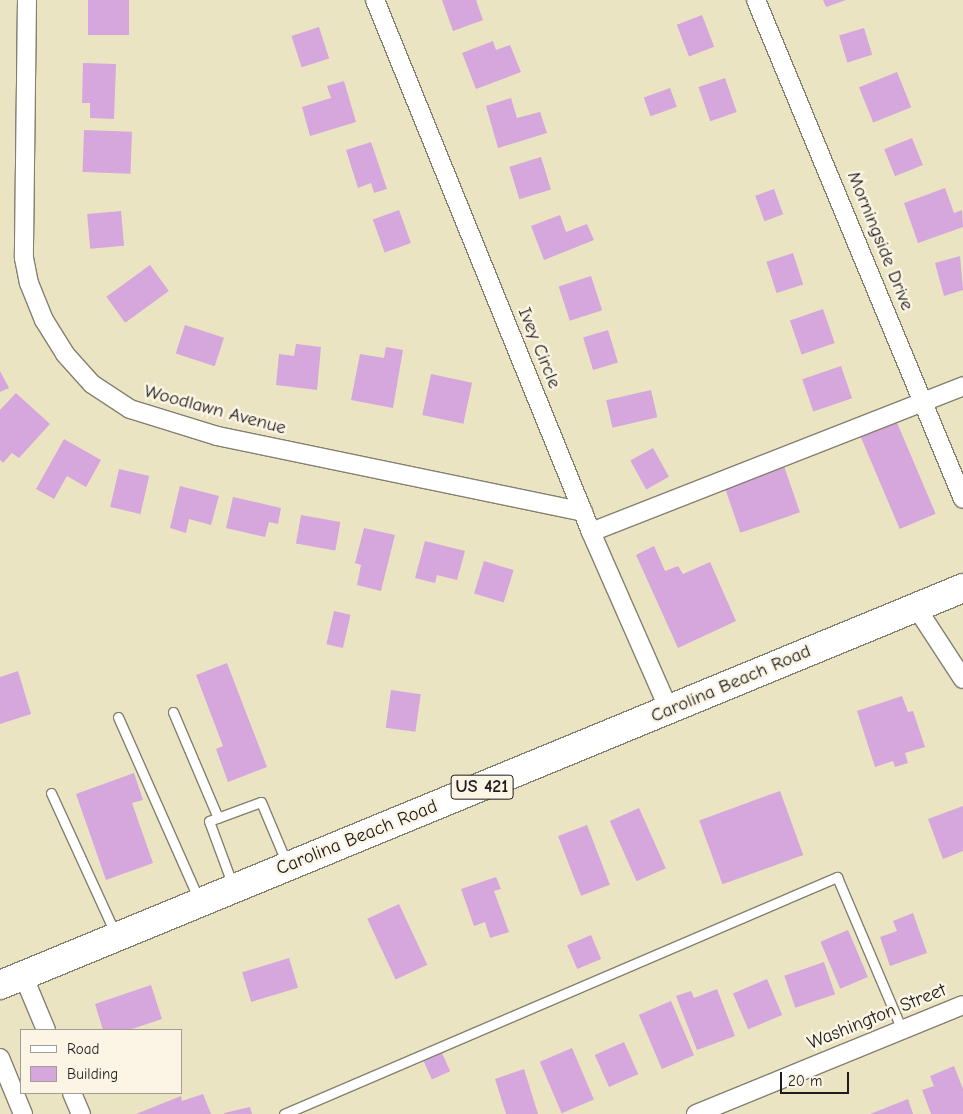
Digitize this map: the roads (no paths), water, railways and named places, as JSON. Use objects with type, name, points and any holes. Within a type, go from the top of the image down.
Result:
[{"type":"highway","name":"Carolina Beach Road","points":[[12,980],[963,588]]},
{"type":"street","name":"Woodlawn Avenue","points":[[28,0],[24,258],[29,283],[44,320],[65,354],[92,384],[130,409],[217,436],[583,512]]},
{"type":"street","name":"Ivey Circle","points":[[375,0],[591,532],[669,710]]},
{"type":"street","name":"Morningside Drive","points":[[756,0],[963,499]]},
{"type":"street","points":[[591,532],[963,386]]},
{"type":"street","points":[[916,607],[963,679]]},
{"type":"street","points":[[12,980],[45,1029]]},
{"type":"street","name":"Washington Street","points":[[696,1114],[963,1005]]},
{"type":"street","points":[[0,1058],[23,1114]]},
{"type":"street","points":[[72,1094],[81,1114]]},
{"type":"lane","points":[[173,712],[218,818]]},
{"type":"lane","points":[[118,717],[200,903]]},
{"type":"lane","points":[[51,793],[116,936]]},
{"type":"lane","points":[[234,889],[209,821],[262,802],[288,866]]},
{"type":"lane","points":[[284,1114],[837,877],[902,1030]]}]
